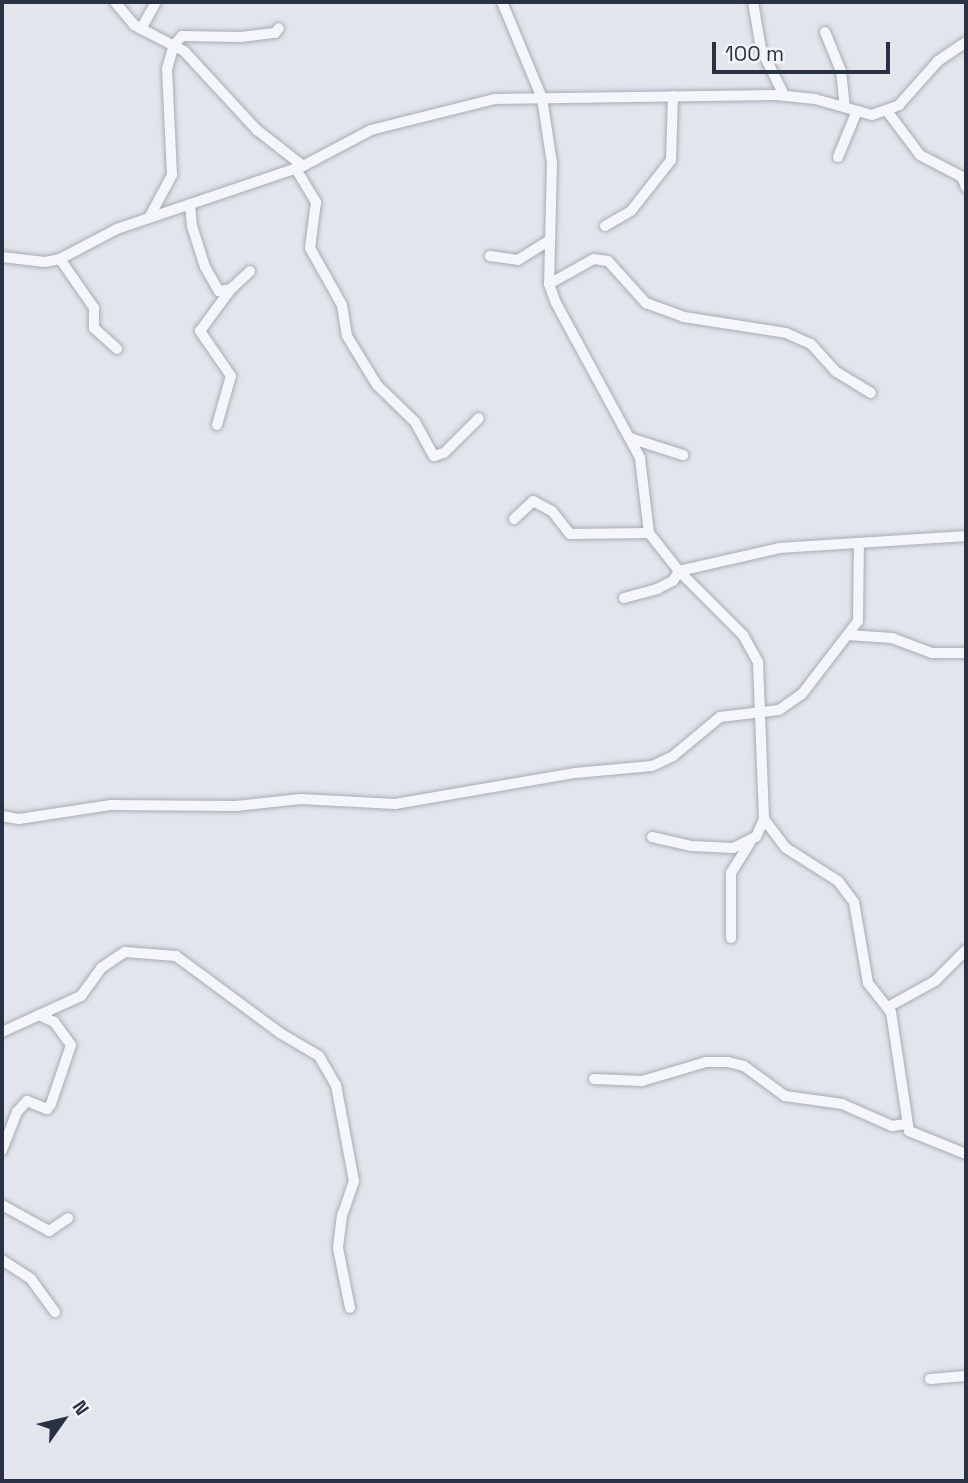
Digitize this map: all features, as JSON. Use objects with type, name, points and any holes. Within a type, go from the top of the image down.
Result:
[{"type":"street","points":[[116,2],[141,29],[174,45],[194,60],[257,130],[300,167],[316,202],[310,248],[342,305],[347,336],[377,385],[415,422],[434,456],[444,453],[479,418]]},
{"type":"street","points":[[141,29],[156,2]]},
{"type":"street","points":[[502,2],[542,99],[552,163],[549,284],[568,333],[640,458],[649,533],[678,571],[754,649],[764,819],[731,873],[731,938]]},
{"type":"street","points":[[753,2],[761,49],[784,95]]},
{"type":"street","points":[[150,216],[172,175],[167,69],[174,45],[182,36],[241,37],[275,33],[279,28]]},
{"type":"street","points":[[825,32],[841,71],[845,107]]},
{"type":"street","points":[[2,257],[45,262],[60,259],[150,216],[300,167],[371,130],[454,106],[542,99],[784,95],[873,115],[899,105],[938,61],[966,41]]},
{"type":"street","points":[[605,226],[631,211],[671,160],[673,96]]},
{"type":"street","points":[[838,157],[857,111]]},
{"type":"street","points":[[887,111],[920,155],[962,177],[966,187]]},
{"type":"street","points":[[190,204],[192,226],[205,267],[219,291],[231,289]]},
{"type":"street","points":[[490,256],[518,260],[550,240]]},
{"type":"street","points":[[60,259],[94,307],[94,328],[117,349]]},
{"type":"street","points":[[549,284],[594,259],[608,261],[646,303],[684,317],[786,333],[811,344],[835,371],[871,393]]},
{"type":"street","points":[[217,425],[231,376],[200,331],[226,302],[231,289],[250,271]]},
{"type":"street","points":[[630,438],[683,455]]},
{"type":"street","points":[[514,519],[533,502],[552,511],[570,534],[649,533]]},
{"type":"street","points":[[678,571],[780,548],[966,536]]},
{"type":"street","points":[[2,816],[19,819],[139,804],[236,806],[301,799],[361,805],[414,802],[575,773],[652,766],[673,756],[720,717],[759,715],[779,710],[802,694],[858,621],[859,544]]},
{"type":"street","points":[[624,598],[657,589],[673,581],[678,571]]},
{"type":"street","points":[[848,635],[892,638],[932,653],[966,653]]},
{"type":"street","points":[[764,819],[786,848],[847,891],[854,902],[868,983],[888,1007],[906,1125],[914,1136],[966,1154]]},
{"type":"street","points":[[652,837],[692,846],[733,848],[750,842]]},
{"type":"street","points":[[888,1007],[935,981],[966,950]]},
{"type":"street","points":[[2,1032],[81,996],[114,956],[125,952],[176,956],[280,1034],[319,1056],[336,1085],[354,1181],[342,1215],[338,1248],[350,1308]]},
{"type":"street","points":[[54,1022],[59,1006]]},
{"type":"street","points":[[2,1150],[27,1101],[47,1109],[59,1087],[71,1045],[54,1022],[38,1015]]},
{"type":"street","points":[[594,1079],[642,1081],[706,1062],[728,1062],[744,1066],[785,1096],[842,1104],[892,1126],[906,1125]]},
{"type":"street","points":[[2,1205],[49,1230],[68,1218]]},
{"type":"street","points":[[2,1260],[31,1279],[55,1312]]},
{"type":"street","points":[[930,1379],[966,1376]]}]
